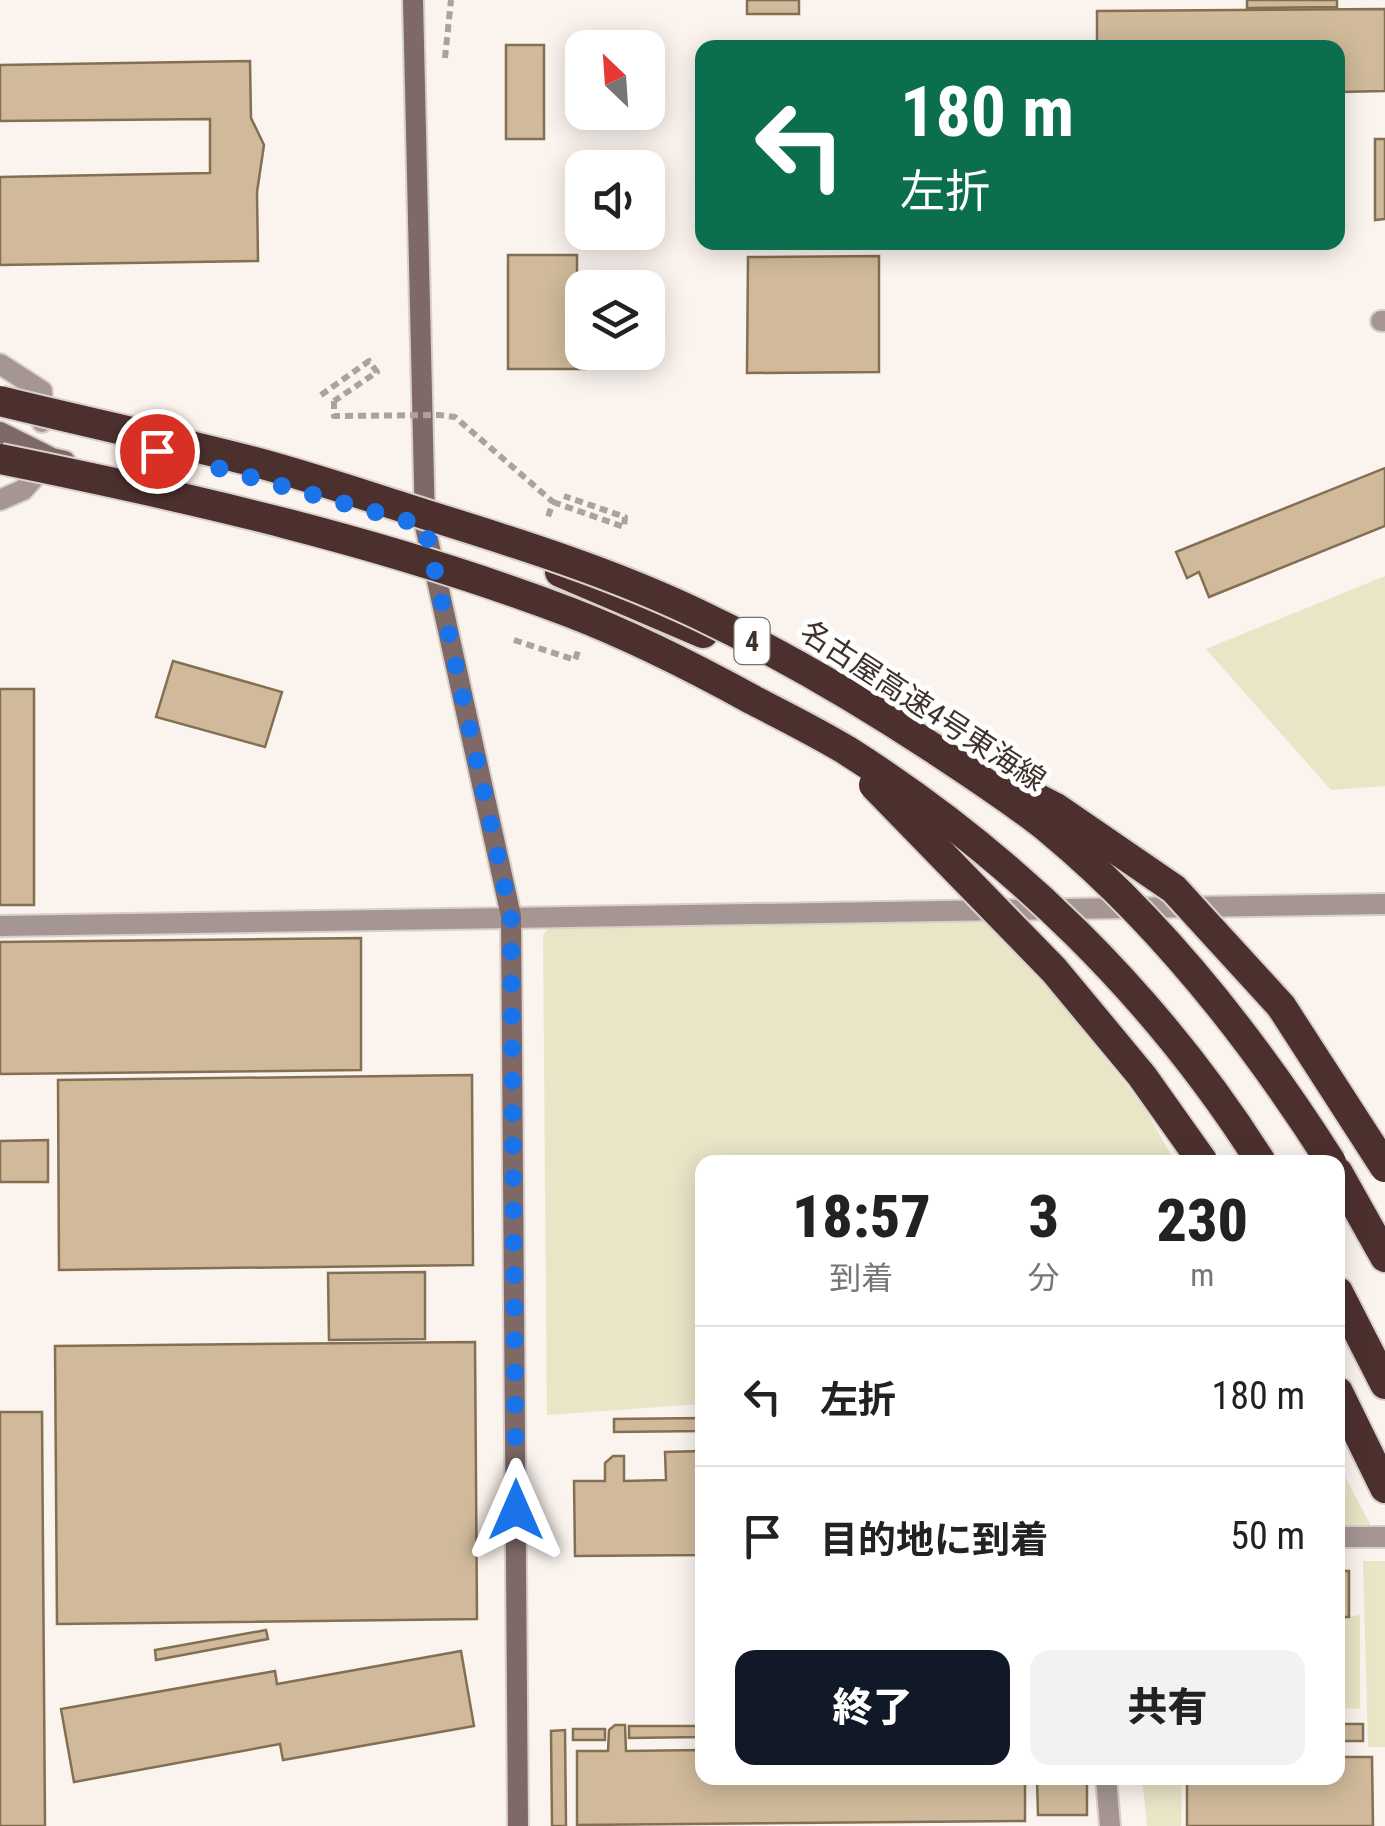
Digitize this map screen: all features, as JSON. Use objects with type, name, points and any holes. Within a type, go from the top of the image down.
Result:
[{"type":"highway","name":"名古屋高速4号東海線","points":[[0,401],[251,461],[548,553],[695,612],[788,659],[882,714],[978,778],[1048,829],[1110,884],[1178,956],[1238,1030],[1326,1155]]},
{"type":"highway","name":"4","points":[[0,459],[176,495],[365,545],[569,612],[685,663],[843,748],[913,794],[976,844],[1091,946],[1216,1095],[1256,1155]]},
{"type":"highway","points":[[427,540],[576,602],[698,643],[1056,808],[1174,890],[1281,1006],[1385,1166]]},
{"type":"highway","points":[[698,643],[844,754],[1054,970],[1142,1076],[1198,1155]]},
{"type":"highway","points":[[1345,1186],[1385,1256]]},
{"type":"highway","points":[[1345,1306],[1385,1384]]},
{"type":"highway","points":[[1345,1406],[1385,1488]]},
{"type":"street","points":[[412,0],[427,540],[511,916],[518,1826]]},
{"type":"street","points":[[0,364],[42,391],[42,422]]},
{"type":"street","points":[[0,420],[42,422],[234,470],[427,540]]},
{"type":"street","points":[[0,432],[52,458],[427,540]]},
{"type":"street","points":[[0,500],[22,490],[52,458]]},
{"type":"street","points":[[0,926],[1385,904]]},
{"type":"street","points":[[1345,1537],[1385,1537]]},
{"type":"street","points":[[1107,1785],[1110,1826]]},
{"type":"path","points":[[321,394],[370,361],[377,372],[334,402],[334,416],[455,418],[553,502],[624,527],[626,516],[564,496]]},
{"type":"path","points":[[541,538],[553,502]]},
{"type":"path","points":[[514,640],[575,660],[579,649],[562,644]]},
{"type":"shaded area","points":[[1385,576],[1385,786],[1331,790],[1206,649]]},
{"type":"shaded area","points":[[992,918],[1144,1107],[1171,1155],[695,1155],[695,1404],[547,1415],[543,935],[551,925]]},
{"type":"shaded area","points":[[1345,1477],[1377,1537],[1345,1536]]},
{"type":"shaded area","points":[[1363,1561],[1385,1561],[1385,1747],[1368,1747]]},
{"type":"shaded area","points":[[1360,1615],[1360,1709],[1345,1708],[1345,1617]]},
{"type":"shaded area","points":[[1143,1785],[1182,1785],[1181,1826],[1147,1826]]},
{"type":"building","points":[[747,0],[799,0],[799,14],[747,14]]},
{"type":"building","points":[[1247,0],[1337,0],[1337,7],[1247,8]]},
{"type":"building","points":[[1385,9],[1385,91],[1345,92],[1345,40],[1097,40],[1097,11]]},
{"type":"building","points":[[506,45],[544,45],[544,139],[506,139]]},
{"type":"building","points":[[250,61],[251,118],[264,145],[257,192],[258,261],[0,265],[0,177],[210,173],[210,119],[0,121],[0,65]]},
{"type":"building","points":[[1375,139],[1385,139],[1385,219],[1375,220]]},
{"type":"building","points":[[508,255],[577,255],[577,270],[565,270],[565,369],[508,369]]},
{"type":"building","points":[[879,256],[879,372],[747,373],[748,257]]},
{"type":"building","points":[[1385,468],[1385,526],[1209,597],[1199,572],[1187,578],[1176,552]]},
{"type":"building","points":[[173,661],[282,692],[265,747],[156,717]]},
{"type":"building","points":[[0,689],[34,689],[34,905],[0,905]]},
{"type":"building","points":[[361,938],[361,1070],[0,1074],[0,942]]},
{"type":"building","points":[[472,1075],[473,1265],[59,1270],[58,1080]]},
{"type":"building","points":[[48,1140],[48,1182],[0,1182],[0,1141]]},
{"type":"building","points":[[425,1272],[425,1339],[329,1340],[328,1273]]},
{"type":"building","points":[[475,1342],[477,1619],[57,1624],[55,1346]]},
{"type":"building","points":[[0,1412],[42,1412],[45,1826],[0,1826]]},
{"type":"building","points":[[695,1418],[695,1431],[614,1432],[614,1419]]},
{"type":"building","points":[[695,1451],[695,1555],[575,1556],[574,1481],[605,1481],[605,1463],[613,1456],[624,1456],[624,1481],[666,1480],[665,1452]]},
{"type":"building","points":[[1345,1571],[1349,1571],[1349,1617],[1345,1617]]},
{"type":"building","points":[[266,1630],[268,1639],[156,1660],[155,1650]]},
{"type":"building","points":[[461,1651],[474,1726],[283,1760],[280,1744],[74,1782],[61,1709],[275,1671],[277,1684]]},
{"type":"building","points":[[1345,1724],[1363,1724],[1363,1741],[1345,1741]]},
{"type":"building","points":[[625,1725],[626,1751],[695,1750],[695,1785],[1025,1785],[1025,1821],[577,1825],[577,1751],[608,1751],[609,1730]]},
{"type":"building","points":[[629,1726],[695,1726],[695,1737],[629,1738]]},
{"type":"building","points":[[573,1729],[605,1729],[605,1740],[573,1740]]},
{"type":"building","points":[[565,1730],[566,1826],[552,1826],[551,1731]]},
{"type":"building","points":[[1345,1757],[1372,1757],[1373,1826],[1187,1826],[1187,1785],[1345,1785]]},
{"type":"building","points":[[1037,1785],[1087,1785],[1087,1815],[1038,1815]]},
{"type":"route","points":[[157,451],[425,526],[511,916],[516,1510]]}]
